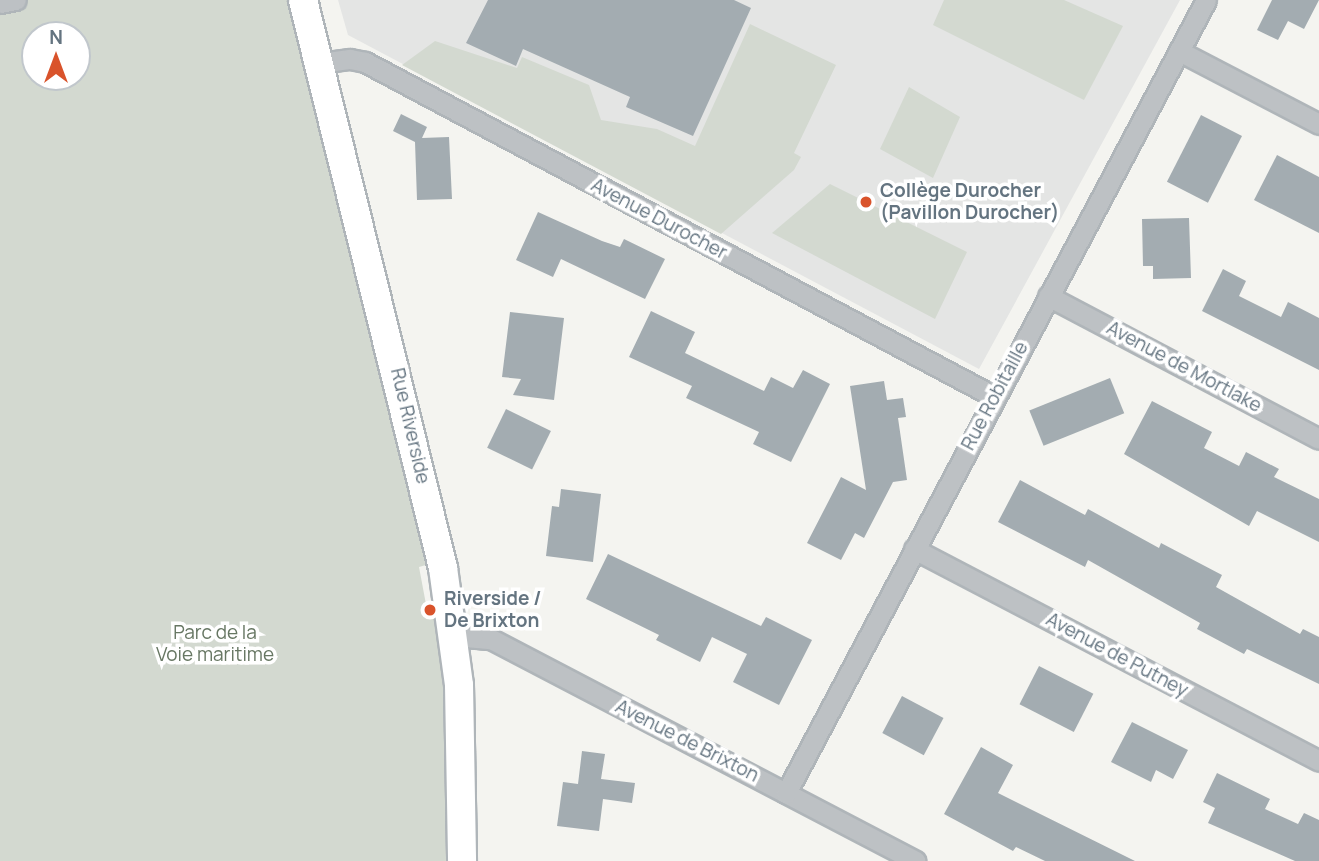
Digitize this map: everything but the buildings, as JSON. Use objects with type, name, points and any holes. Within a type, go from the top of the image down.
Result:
[{"type":"street","points":[[0,3],[16,0]]},
{"type":"street","name":"Rue Riverside","points":[[303,0],[421,473],[454,636],[462,861]]},
{"type":"street","name":"Rue Robitaille","points":[[786,793],[1206,0]]},
{"type":"street","points":[[1179,51],[1319,124]]},
{"type":"street","name":"Avenue Durocher","points":[[320,63],[350,59],[372,65],[995,397]]},
{"type":"street","name":"Avenue de Mortlake","points":[[1048,296],[1319,439]]},
{"type":"street","name":"Avenue de Putney","points":[[914,549],[1319,761]]},
{"type":"street","name":"Avenue de Brixton","points":[[454,636],[491,639],[915,861]]},
{"type":"shaded area","name":"Collège Durocher (Pavillon Durocher)","points":[[338,0],[1180,0],[979,369],[348,35]]},
{"type":"green space","name":"Parc de la Voie maritime","points":[[0,0],[288,0],[397,437],[426,565],[419,567],[428,615],[435,615],[445,700],[446,861],[0,861]]},
{"type":"green space","points":[[944,0],[1064,0],[1123,26],[1084,100],[933,25]]},
{"type":"green space","points":[[750,24],[836,65],[794,153],[801,157],[794,170],[721,234],[402,65],[435,41],[517,68],[522,57],[589,85],[601,120],[657,129],[695,146]]},
{"type":"green space","points":[[909,87],[960,117],[933,178],[880,149]]},
{"type":"green space","points":[[830,184],[967,252],[935,319],[772,233]]},
{"type":"place","name":"Collège Durocher (Pavillon Durocher)","points":[[866,202]]},
{"type":"place","name":"Riverside / De Brixton","points":[[430,610]]}]
